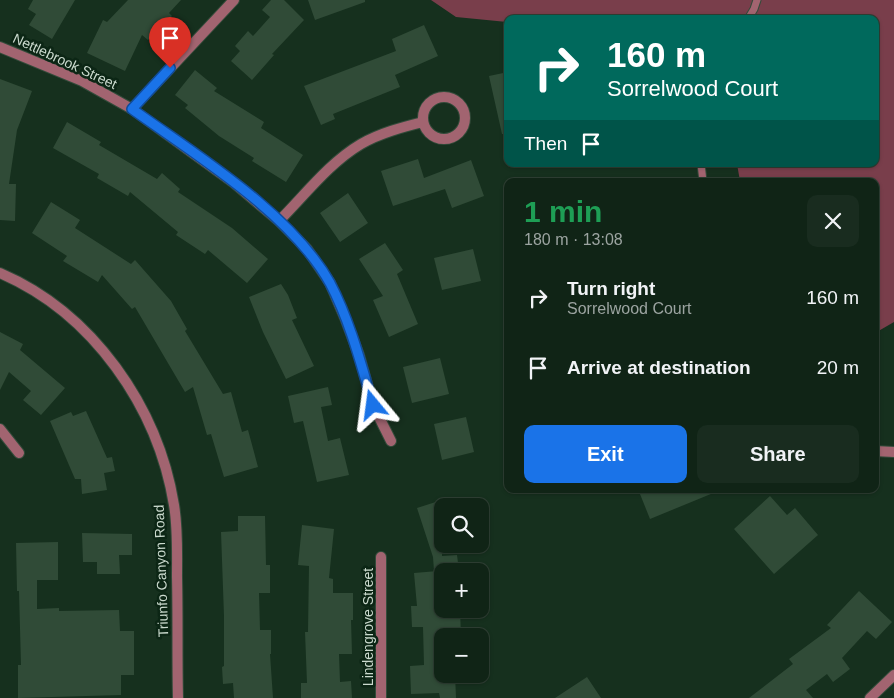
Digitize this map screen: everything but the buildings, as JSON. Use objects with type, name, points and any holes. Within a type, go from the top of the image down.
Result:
[{"type":"street","points":[[132,109],[234,0]]},
{"type":"street","name":"Nettlebrook Street","points":[[0,47],[82,81],[132,109],[234,183],[279,221],[307,250],[330,283],[346,318],[359,354],[373,405],[391,441]]},
{"type":"street","points":[[450,97],[461,104],[464,110],[465,124],[462,130],[450,138],[437,138],[431,134],[424,122],[425,108],[436,98],[450,97]]},
{"type":"street","points":[[279,221],[335,163],[362,143],[401,127],[424,122]]},
{"type":"street","name":"Triunfo Canyon Road","points":[[0,273],[43,297],[74,321],[94,341],[124,379],[152,429],[163,459],[174,508],[177,552],[178,698]]},
{"type":"street","points":[[0,429],[19,453]]},
{"type":"street","points":[[879,451],[894,452]]},
{"type":"street","name":"Lindengrove Street","points":[[381,557],[381,698]]},
{"type":"street","points":[[870,698],[894,675]]},
{"type":"lane","points":[[750,15],[757,0]]},
{"type":"shaded area","points":[[431,0],[894,0],[894,322],[879,331],[879,178],[739,178],[738,167],[879,167],[879,15],[504,15],[504,22],[456,17]]},
{"type":"route","points":[[170,68],[132,109],[234,183],[279,221],[307,250],[330,283],[346,318],[359,354],[373,405]]}]
